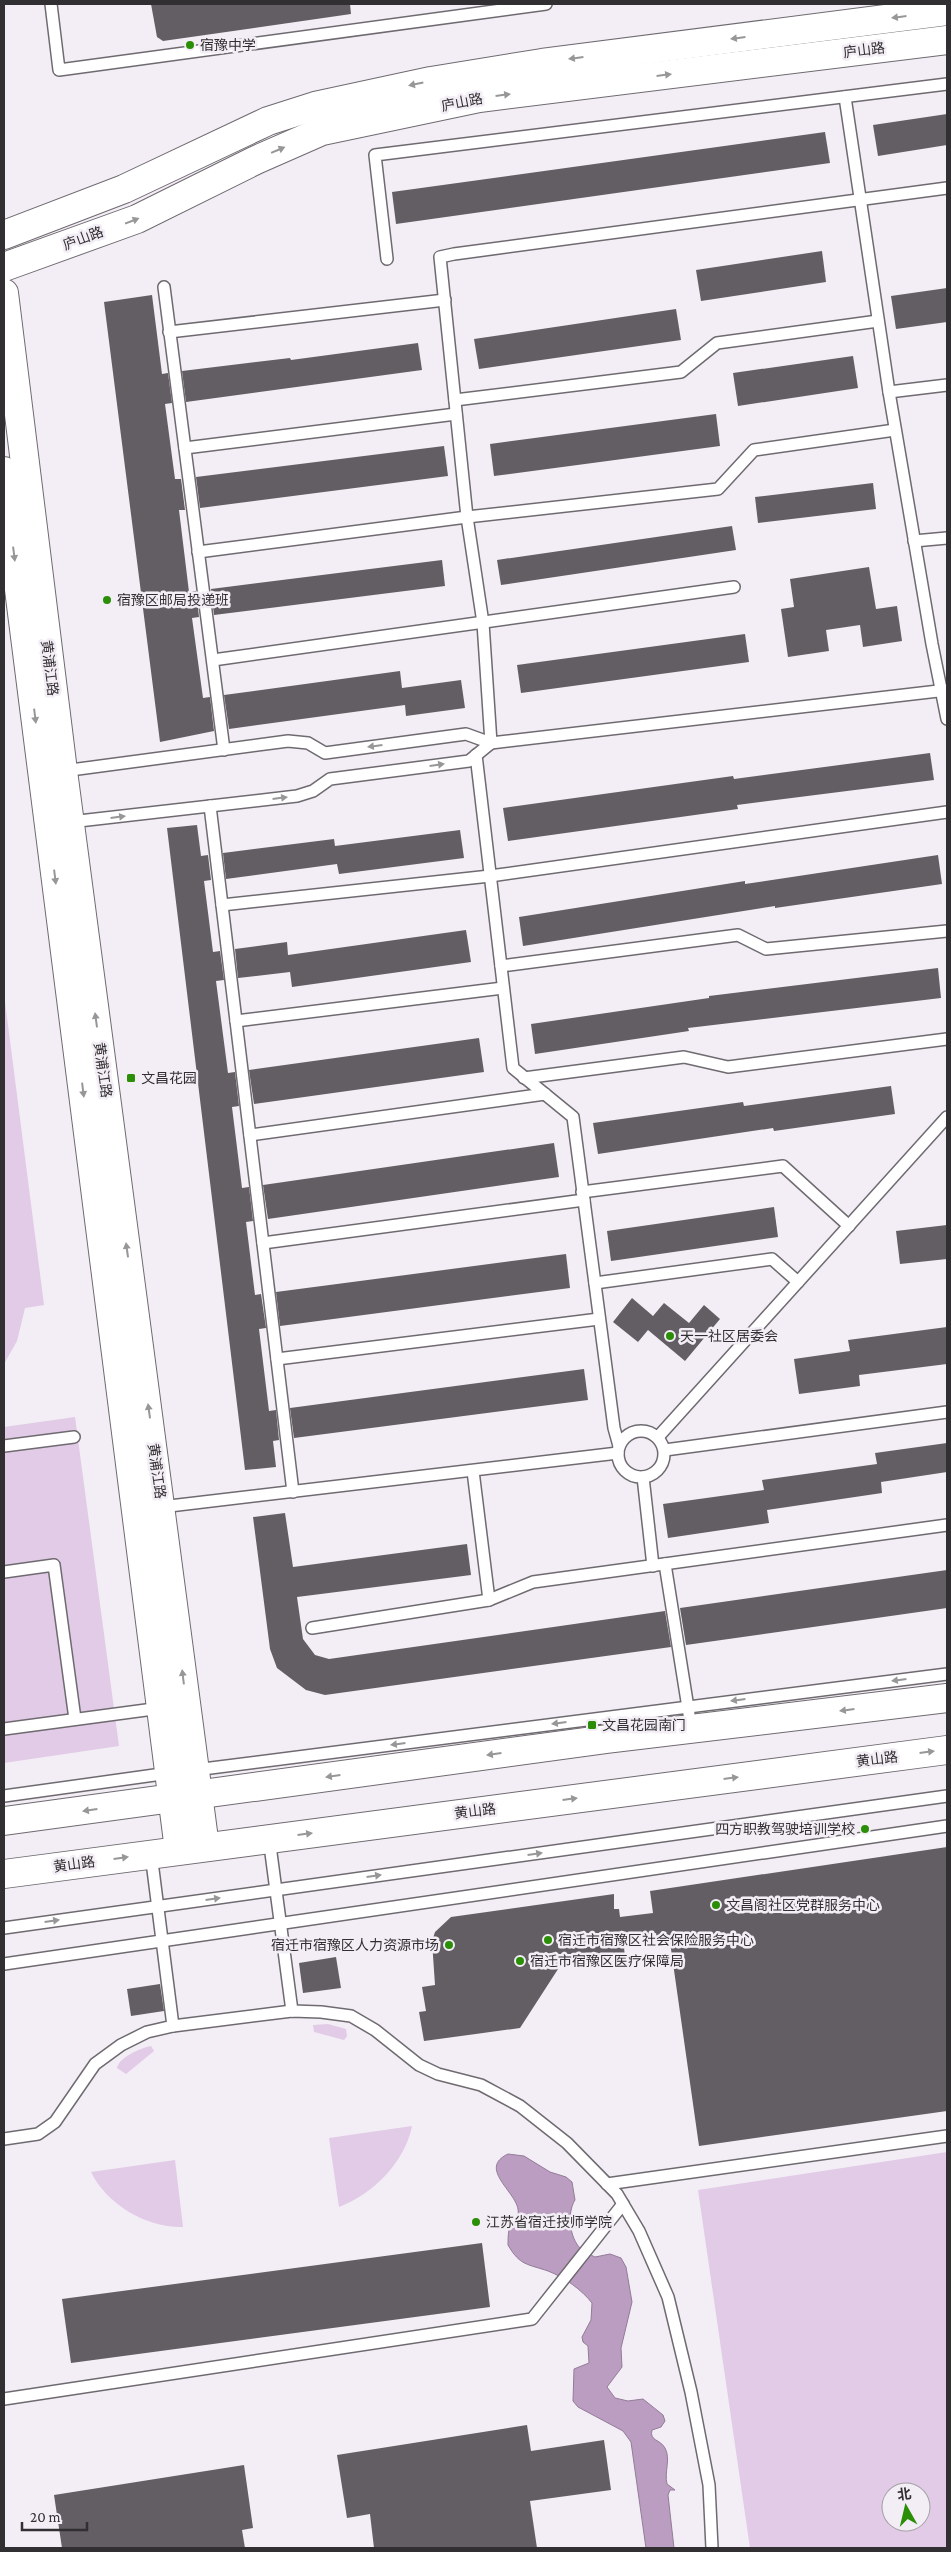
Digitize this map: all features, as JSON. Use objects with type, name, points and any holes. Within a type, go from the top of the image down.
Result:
[{"type":"street","name":"庐山路","points":[[4,235],[124,189],[268,121],[315,106],[432,81],[542,62],[947,11]]},
{"type":"street","name":"庐山路","points":[[4,267],[137,219],[256,160],[322,132],[479,98],[947,40]]},
{"type":"street","name":"黄浦江路","points":[[4,293],[63,772],[161,1507],[174,1706]]},
{"type":"street","name":"黄浦江路","points":[[4,471],[192,1848]]},
{"type":"street","points":[[4,1821],[184,1780],[690,1718],[947,1698]]},
{"type":"street","name":"黄山路","points":[[4,1874],[947,1750]]},
{"type":"lane","points":[[51,4],[59,70],[546,4]]},
{"type":"lane","points":[[387,259],[375,155],[947,84]]},
{"type":"lane","points":[[845,97],[889,392],[914,541],[944,691],[947,720]]},
{"type":"lane","points":[[491,743],[483,623],[467,517],[440,257],[947,188]]},
{"type":"lane","points":[[164,287],[224,750]]},
{"type":"lane","points":[[169,332],[445,300]]},
{"type":"lane","points":[[455,400],[681,372],[716,343],[878,321]]},
{"type":"lane","points":[[889,392],[947,386]]},
{"type":"lane","points":[[185,448],[456,414]]},
{"type":"lane","points":[[198,552],[467,517],[718,489],[754,450],[896,430]]},
{"type":"lane","points":[[914,541],[947,538]]},
{"type":"lane","points":[[213,660],[734,587]]},
{"type":"lane","points":[[63,772],[288,741],[308,742],[325,752],[466,734],[491,743],[944,691]]},
{"type":"lane","points":[[70,822],[297,796],[314,791],[330,779],[469,761],[491,743]]},
{"type":"lane","points":[[476,755],[513,1068],[572,1117],[614,1428],[623,1468],[635,1476],[651,1475],[662,1465],[665,1450],[658,1437],[651,1432],[636,1431],[623,1439],[619,1449]]},
{"type":"lane","points":[[210,806],[293,1492]]},
{"type":"lane","points":[[222,905],[490,876],[947,812]]},
{"type":"lane","points":[[500,966],[738,935],[766,949],[947,931]]},
{"type":"lane","points":[[236,1021],[503,988]]},
{"type":"lane","points":[[524,1078],[684,1057],[728,1067],[947,1039]]},
{"type":"lane","points":[[250,1135],[545,1094]]},
{"type":"lane","points":[[658,1437],[947,1117]]},
{"type":"lane","points":[[263,1242],[783,1166],[849,1226]]},
{"type":"lane","points":[[595,1283],[772,1259],[798,1282]]},
{"type":"lane","points":[[277,1359],[599,1319]]},
{"type":"lane","points":[[665,1450],[947,1412]]},
{"type":"lane","points":[[4,1446],[74,1437]]},
{"type":"lane","points":[[161,1507],[473,1471],[619,1449]]},
{"type":"lane","points":[[473,1471],[489,1600]]},
{"type":"lane","points":[[643,1477],[653,1566]]},
{"type":"lane","points":[[312,1628],[489,1600],[533,1582],[947,1526]]},
{"type":"lane","points":[[665,1564],[690,1718],[947,1674]]},
{"type":"lane","points":[[4,1572],[54,1565],[76,1719]]},
{"type":"lane","points":[[4,1729],[174,1706]]},
{"type":"lane","points":[[4,1796],[184,1780]]},
{"type":"lane","points":[[4,1928],[947,1796]]},
{"type":"lane","points":[[4,1964],[947,1826]]},
{"type":"lane","points":[[268,1838],[292,2011]]},
{"type":"lane","points":[[151,1854],[173,2026]]},
{"type":"lane","points":[[4,2139],[38,2134],[55,2122],[95,2064],[121,2046],[147,2032],[173,2026],[292,2011],[351,2016],[375,2030],[419,2065],[438,2074],[481,2085],[520,2106],[567,2143],[607,2184],[623,2204],[639,2231],[668,2298],[691,2392],[708,2485],[712,2548]]},
{"type":"lane","points":[[607,2184],[947,2136]]},
{"type":"lane","points":[[4,2399],[532,2319],[623,2204]]},
{"type":"shaded area","points":[[4,994],[44,1305],[25,1308],[17,1341],[4,1364]]},
{"type":"shaded area","points":[[75,1417],[119,1746],[4,1763],[4,1427]]},
{"type":"shaded area","points":[[328,2024],[346,2029],[347,2036],[344,2040],[314,2032],[313,2025]]},
{"type":"shaded area","points":[[151,2046],[154,2051],[126,2074],[117,2068],[126,2057]]},
{"type":"shaded area","points":[[412,2126],[402,2152],[386,2175],[364,2194],[339,2207],[329,2138]]},
{"type":"shaded area","points":[[947,2152],[947,2548],[750,2548],[698,2190]]},
{"type":"shaded area","points":[[508,2154],[524,2156],[550,2172],[566,2177],[572,2182],[575,2200],[572,2205],[570,2225],[577,2244],[582,2250],[595,2257],[610,2254],[621,2258],[626,2267],[632,2302],[621,2348],[622,2367],[607,2387],[615,2398],[628,2401],[643,2399],[663,2415],[665,2421],[661,2427],[652,2430],[651,2434],[667,2452],[667,2484],[675,2490],[670,2490],[668,2495],[674,2548],[646,2548],[631,2442],[623,2431],[578,2407],[573,2401],[574,2369],[589,2363],[588,2346],[583,2342],[582,2337],[591,2320],[592,2303],[566,2280],[521,2261],[508,2245],[509,2230],[517,2217],[518,2209],[497,2173],[496,2166]]},
{"type":"shaded area","points":[[175,2160],[183,2227],[156,2223],[142,2219],[129,2212],[107,2195],[91,2172]]},
{"type":"building","points":[[151,4],[350,4],[351,14],[163,41],[157,37]]},
{"type":"building","points":[[947,114],[947,145],[878,156],[873,125]]},
{"type":"building","points":[[825,132],[830,163],[396,224],[392,192]]},
{"type":"building","points":[[822,251],[826,282],[701,301],[696,270]]},
{"type":"building","points":[[947,288],[947,322],[896,329],[891,296]]},
{"type":"building","points":[[152,295],[162,374],[168,373],[172,403],[165,404],[175,479],[181,479],[185,510],[179,510],[189,592],[196,591],[199,617],[192,618],[203,698],[210,697],[214,731],[160,742],[104,302]]},
{"type":"building","points":[[676,309],[681,340],[479,369],[474,339]]},
{"type":"building","points":[[418,343],[422,370],[186,402],[182,371],[290,358],[291,360]]},
{"type":"building","points":[[853,356],[858,388],[738,406],[733,373]]},
{"type":"building","points":[[716,414],[720,446],[494,476],[490,444]]},
{"type":"building","points":[[444,446],[448,476],[200,508],[196,477]]},
{"type":"building","points":[[873,483],[876,509],[758,523],[755,497]]},
{"type":"building","points":[[732,526],[736,550],[501,585],[497,560]]},
{"type":"building","points":[[442,560],[445,586],[214,615],[211,589]]},
{"type":"building","points":[[869,567],[876,609],[897,606],[902,641],[863,647],[860,625],[826,630],[829,651],[788,657],[781,609],[794,607],[790,579]]},
{"type":"building","points":[[745,634],[749,662],[521,693],[517,665]]},
{"type":"building","points":[[400,671],[402,688],[461,680],[465,708],[406,716],[405,705],[229,729],[224,695]]},
{"type":"building","points":[[930,753],[934,780],[737,805],[738,809],[508,841],[503,808],[733,776],[734,779]]},
{"type":"building","points":[[197,825],[201,856],[208,855],[211,880],[204,881],[213,952],[220,951],[224,980],[216,981],[228,1073],[235,1072],[239,1106],[232,1107],[242,1188],[249,1187],[253,1221],[246,1222],[255,1295],[261,1294],[266,1328],[259,1329],[269,1411],[276,1410],[279,1440],[273,1441],[276,1467],[245,1470],[167,828]]},
{"type":"building","points":[[460,830],[464,858],[339,874],[337,864],[226,879],[223,853],[334,839],[335,846]]},
{"type":"building","points":[[938,855],[942,884],[775,908],[775,906],[523,946],[519,917],[745,881],[745,884]]},
{"type":"building","points":[[466,930],[471,962],[292,987],[290,972],[238,978],[235,949],[287,942],[288,955]]},
{"type":"building","points":[[938,968],[941,998],[688,1028],[689,1031],[535,1054],[531,1024],[709,998],[709,996]]},
{"type":"building","points":[[479,1038],[484,1072],[254,1104],[249,1070]]},
{"type":"building","points":[[891,1086],[895,1114],[774,1131],[773,1128],[598,1154],[593,1123],[743,1102],[744,1106]]},
{"type":"building","points":[[554,1143],[559,1177],[268,1219],[263,1185]]},
{"type":"building","points":[[774,1207],[778,1237],[611,1261],[607,1231]]},
{"type":"building","points":[[947,1225],[947,1259],[900,1264],[896,1231]]},
{"type":"building","points":[[566,1254],[570,1288],[280,1326],[276,1292]]},
{"type":"building","points":[[632,1298],[653,1316],[664,1303],[689,1323],[704,1305],[720,1319],[685,1361],[648,1330],[638,1342],[613,1322]]},
{"type":"building","points":[[947,1327],[947,1364],[859,1375],[860,1386],[799,1394],[794,1359],[850,1351],[848,1340]]},
{"type":"building","points":[[584,1369],[588,1400],[294,1438],[290,1408]]},
{"type":"building","points":[[947,1443],[947,1472],[881,1482],[882,1493],[767,1510],[769,1523],[668,1538],[663,1504],[764,1490],[762,1480],[877,1464],[875,1453]]},
{"type":"building","points":[[285,1513],[293,1567],[467,1544],[471,1575],[297,1597],[303,1639],[315,1655],[329,1659],[665,1611],[671,1647],[325,1695],[306,1690],[277,1668],[270,1649],[253,1517]]},
{"type":"building","points":[[947,1570],[947,1608],[686,1645],[680,1608]]},
{"type":"building","points":[[947,1847],[947,2111],[699,2146],[670,1942],[658,1944],[656,1933],[623,1938],[625,1957],[560,1966],[520,2028],[424,2041],[419,2012],[426,2011],[422,1987],[435,1985],[432,1941],[435,1932],[451,1917],[614,1894],[614,1909],[619,1909],[620,1917],[653,1913],[650,1891]]},
{"type":"building","points":[[336,1957],[341,1988],[303,1993],[299,1963]]},
{"type":"building","points":[[160,1984],[164,2011],[131,2016],[127,1989]]},
{"type":"building","points":[[482,2243],[490,2307],[71,2363],[62,2299]]},
{"type":"building","points":[[527,2425],[531,2451],[604,2440],[611,2490],[530,2501],[537,2548],[374,2548],[370,2514],[347,2518],[337,2455]]},
{"type":"building","points":[[244,2465],[253,2528],[242,2530],[245,2548],[62,2548],[54,2495]]},
{"type":"place","name":"宿豫中学","points":[[190,45]]},
{"type":"place","name":"宿豫区邮局投递班","points":[[107,600]]},
{"type":"place","name":"文昌花园","points":[[131,1078]]},
{"type":"place","name":"天一社区居委会","points":[[670,1336]]},
{"type":"place","name":"文昌花园南门","points":[[592,1725]]},
{"type":"place","name":"四方职教驾驶培训学校","points":[[865,1829]]},
{"type":"place","name":"文昌阁社区党群服务中心","points":[[716,1905]]},
{"type":"place","name":"宿迁市宿豫区社会保险服务中心","points":[[548,1940]]},
{"type":"place","name":"宿迁市宿豫区人力资源市场","points":[[449,1945]]},
{"type":"place","name":"宿迁市宿豫区医疗保障局","points":[[520,1961]]},
{"type":"place","name":"江苏省宿迁技师学院","points":[[476,2222]]}]
